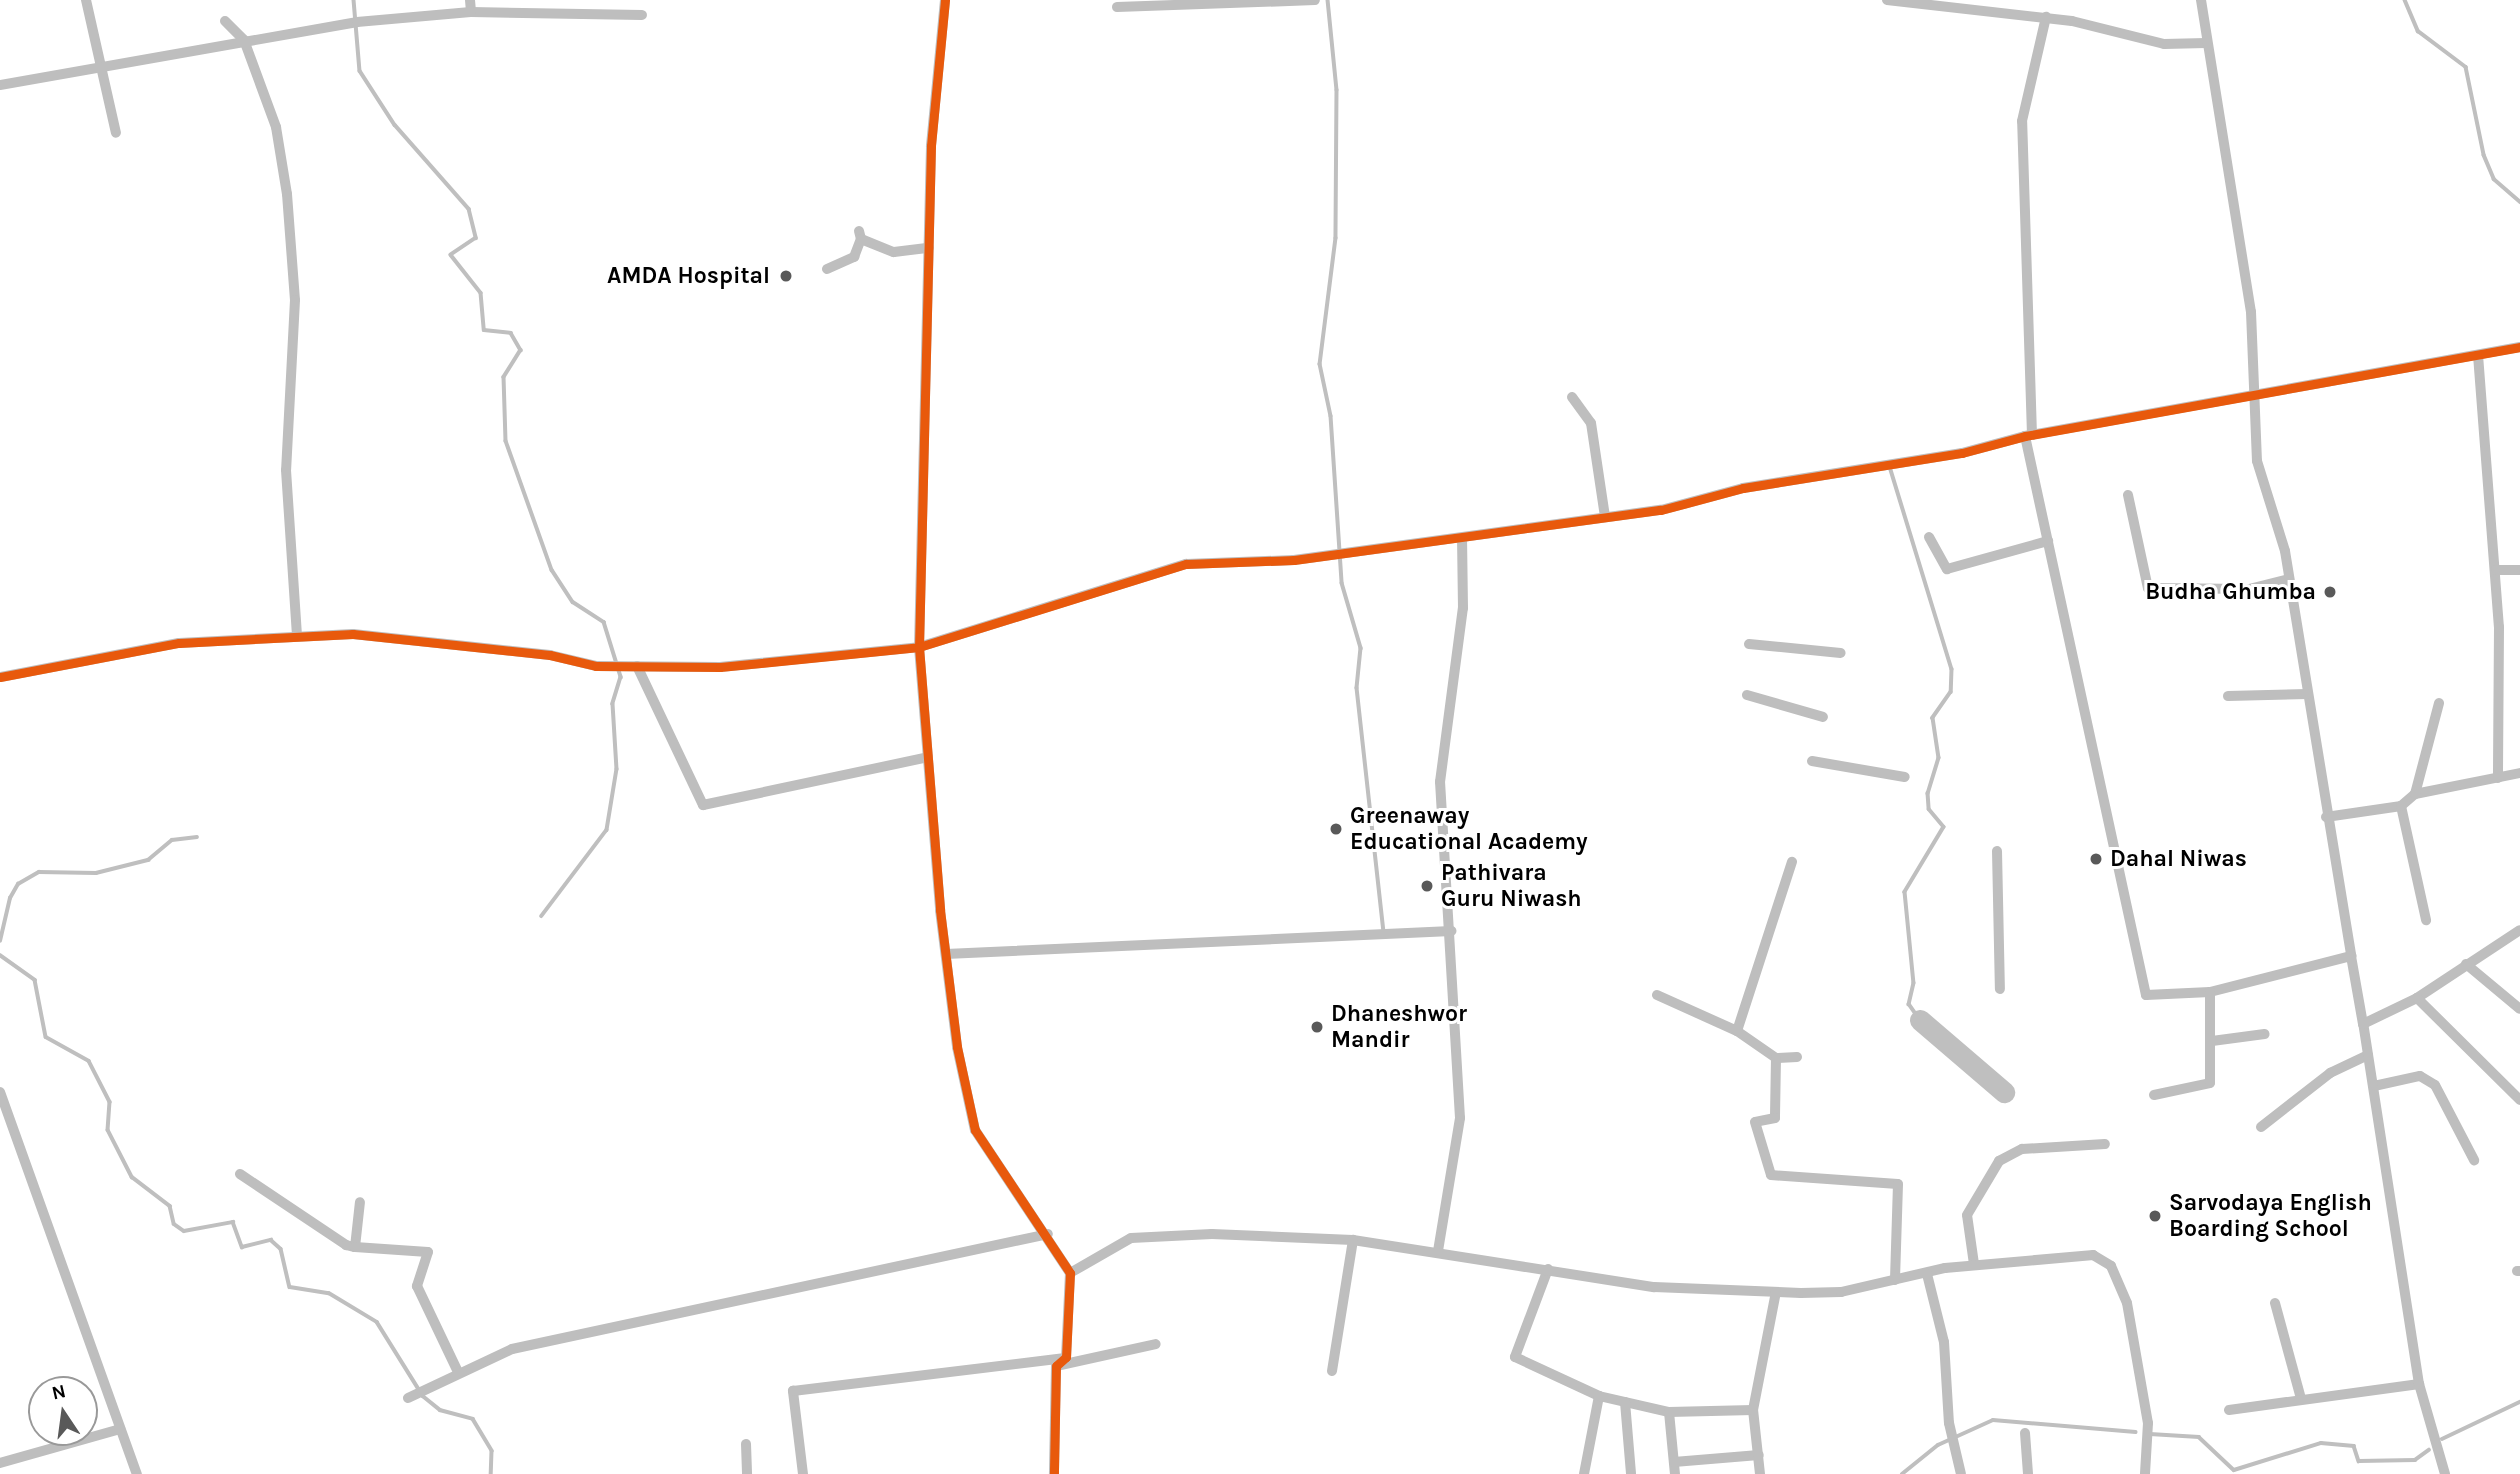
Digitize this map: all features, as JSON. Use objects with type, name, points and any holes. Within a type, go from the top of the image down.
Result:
[{"type":"street","points":[[86,0],[116,133]]},
{"type":"street","points":[[470,0],[471,12]]},
{"type":"street","points":[[945,0],[929,248],[919,647],[946,954],[975,1130],[1048,1234],[1070,1273],[1066,1357],[1056,1366],[1054,1474]]},
{"type":"street","points":[[1117,7],[1315,0]]},
{"type":"street","points":[[1886,0],[2046,17],[2164,44],[2206,43]]},
{"type":"street","points":[[2201,0],[2251,312],[2255,352],[2250,397],[2260,475],[2282,534],[2326,817],[2374,1086],[2419,1384],[2445,1474]]},
{"type":"street","points":[[0,85],[244,40],[471,12],[642,15]]},
{"type":"street","points":[[2046,17],[2022,121],[2029,435],[2048,541],[2147,995],[2210,992],[2351,956]]},
{"type":"street","points":[[225,21],[244,40],[276,127],[292,255],[286,470],[297,637]]},
{"type":"street","points":[[827,269],[854,257],[860,235],[894,252],[929,248]]},
{"type":"street","points":[[0,677],[178,643],[353,634],[637,666],[720,667],[919,647],[1186,564],[1294,560],[1462,539],[1605,517],[1962,453],[2029,435],[2520,347]]},
{"type":"street","points":[[2478,355],[2496,570],[2498,778]]},
{"type":"street","points":[[1572,397],[1591,423],[1605,517]]},
{"type":"street","points":[[2128,495],[2148,589],[2249,589],[2289,579]]},
{"type":"street","points":[[1929,537],[1947,569],[2048,541]]},
{"type":"street","points":[[1438,1251],[1460,1118],[1451,931],[1440,782],[1463,608],[1462,539]]},
{"type":"street","points":[[2496,570],[2520,570]]},
{"type":"street","points":[[1749,644],[1841,653]]},
{"type":"street","points":[[637,666],[703,805],[928,757]]},
{"type":"street","points":[[2228,696],[2307,694]]},
{"type":"street","points":[[1747,695],[1823,717]]},
{"type":"street","points":[[2415,794],[2439,703]]},
{"type":"street","points":[[1811,761],[1905,777]]},
{"type":"street","points":[[2326,817],[2401,806],[2415,794],[2520,773]]},
{"type":"street","points":[[2401,806],[2426,920]]},
{"type":"street","points":[[1997,851],[2000,989]]},
{"type":"street","points":[[1737,1031],[1792,862]]},
{"type":"street","points":[[2363,1024],[2417,998],[2520,930]]},
{"type":"street","points":[[946,954],[1451,931]]},
{"type":"street","points":[[2466,964],[2520,1009]]},
{"type":"street","points":[[2154,1095],[2210,1083],[2210,992]]},
{"type":"street","points":[[1657,995],[1737,1031],[1776,1058],[1797,1057]]},
{"type":"street","points":[[2417,998],[2520,1100]]},
{"type":"street","points":[[2212,1041],[2264,1034]]},
{"type":"street","points":[[2261,1127],[2330,1073],[2368,1055]]},
{"type":"street","points":[[1776,1058],[1775,1118],[1755,1122],[1771,1175],[1898,1184],[1895,1280]]},
{"type":"street","points":[[2374,1086],[2420,1076],[2435,1085],[2474,1160]]},
{"type":"street","points":[[0,1092],[137,1474]]},
{"type":"street","points":[[1974,1264],[1967,1215],[1999,1161],[2022,1149],[2105,1144]]},
{"type":"street","points":[[240,1174],[276,1204],[355,1247],[428,1252],[417,1286],[458,1372]]},
{"type":"street","points":[[355,1247],[360,1202]]},
{"type":"street","points":[[408,1398],[458,1372],[512,1349],[1048,1234]]},
{"type":"street","points":[[1070,1273],[1131,1238],[1269,1234],[1353,1240],[1438,1251],[1654,1287],[1776,1292],[1841,1292],[1974,1264],[2094,1255],[2111,1266],[2127,1303],[2148,1423],[2145,1474]]},
{"type":"street","points":[[1332,1371],[1353,1240]]},
{"type":"street","points":[[1548,1269],[1516,1357],[1599,1396],[1669,1412],[1753,1410]]},
{"type":"street","points":[[1927,1274],[1944,1342],[1949,1423],[1961,1474]]},
{"type":"street","points":[[1760,1474],[1753,1410],[1776,1292]]},
{"type":"street","points":[[2275,1303],[2301,1399]]},
{"type":"street","points":[[1056,1366],[1156,1344]]},
{"type":"street","points":[[803,1474],[793,1391],[1066,1357]]},
{"type":"street","points":[[2230,1410],[2301,1399],[2392,1392],[2419,1384]]},
{"type":"street","points":[[1584,1474],[1599,1396]]},
{"type":"street","points":[[1625,1402],[1631,1474]]},
{"type":"street","points":[[1669,1412],[1675,1474]]},
{"type":"street","points":[[0,1463],[120,1429]]},
{"type":"street","points":[[2025,1433],[2028,1474]]},
{"type":"street","points":[[746,1444],[747,1474]]},
{"type":"street","points":[[1674,1462],[1759,1455]]},
{"type":"waterway","points":[[354,0],[360,71],[395,125],[469,209],[476,238],[451,255],[481,293],[484,330],[511,333],[521,350],[504,377],[506,441],[552,570],[573,602],[604,622],[621,677],[613,704],[617,769],[607,830],[542,916]]},
{"type":"waterway","points":[[1328,0],[1337,90],[1336,238],[1320,364],[1331,416],[1342,583],[1361,648],[1357,688],[1384,931]]},
{"type":"waterway","points":[[2405,0],[2418,31],[2466,67],[2484,155],[2494,179],[2520,202]]},
{"type":"waterway","points":[[1891,470],[1952,669],[1951,692],[1933,718],[1939,758],[1928,793],[1929,809],[1944,827],[1905,892],[1914,983],[1909,1004],[1920,1020]]},
{"type":"waterway","points":[[0,941],[10,898],[18,884],[39,872],[96,873],[148,860],[172,840],[197,837]]},
{"type":"waterway","points":[[0,955],[35,980],[46,1037],[89,1061],[110,1102],[108,1130],[132,1177],[170,1206],[174,1224],[184,1231],[233,1222],[242,1247],[271,1240],[281,1249],[290,1287],[329,1293],[377,1322],[423,1396],[440,1410],[473,1419],[492,1451],[491,1474]]},
{"type":"waterway","points":[[1920,1020],[2004,1092]]},
{"type":"waterway","points":[[2442,1439],[2520,1402]]},
{"type":"waterway","points":[[1902,1474],[1938,1445],[1993,1420],[2135,1432]]},
{"type":"waterway","points":[[2150,1434],[2199,1437],[2234,1470],[2321,1443],[2354,1446],[2359,1461],[2415,1460],[2429,1450]]},
{"type":"cycle path","points":[[945,0],[931,146],[919,647],[940,910],[957,1047],[975,1130],[1070,1273],[1066,1357],[1056,1366],[1054,1474]]},
{"type":"cycle path","points":[[0,677],[179,643],[353,634],[550,655],[596,666],[720,667],[919,647],[1186,564],[1294,560],[1661,510],[1743,488],[1962,453],[2025,436],[2520,347]]},
{"type":"place","name":"AMDA Hospital","points":[[786,276]]},
{"type":"place","name":"Budha Ghumba","points":[[2330,592]]},
{"type":"place","name":"Greenaway Educational Academy","points":[[1336,829]]},
{"type":"place","name":"Dahal Niwas","points":[[2096,859]]},
{"type":"place","name":"Pathivara Guru Niwash","points":[[1427,886]]},
{"type":"place","name":"Dhaneshwor Mandir","points":[[1317,1027]]},
{"type":"place","name":"Sarvodaya English Boarding School","points":[[2155,1216]]}]
